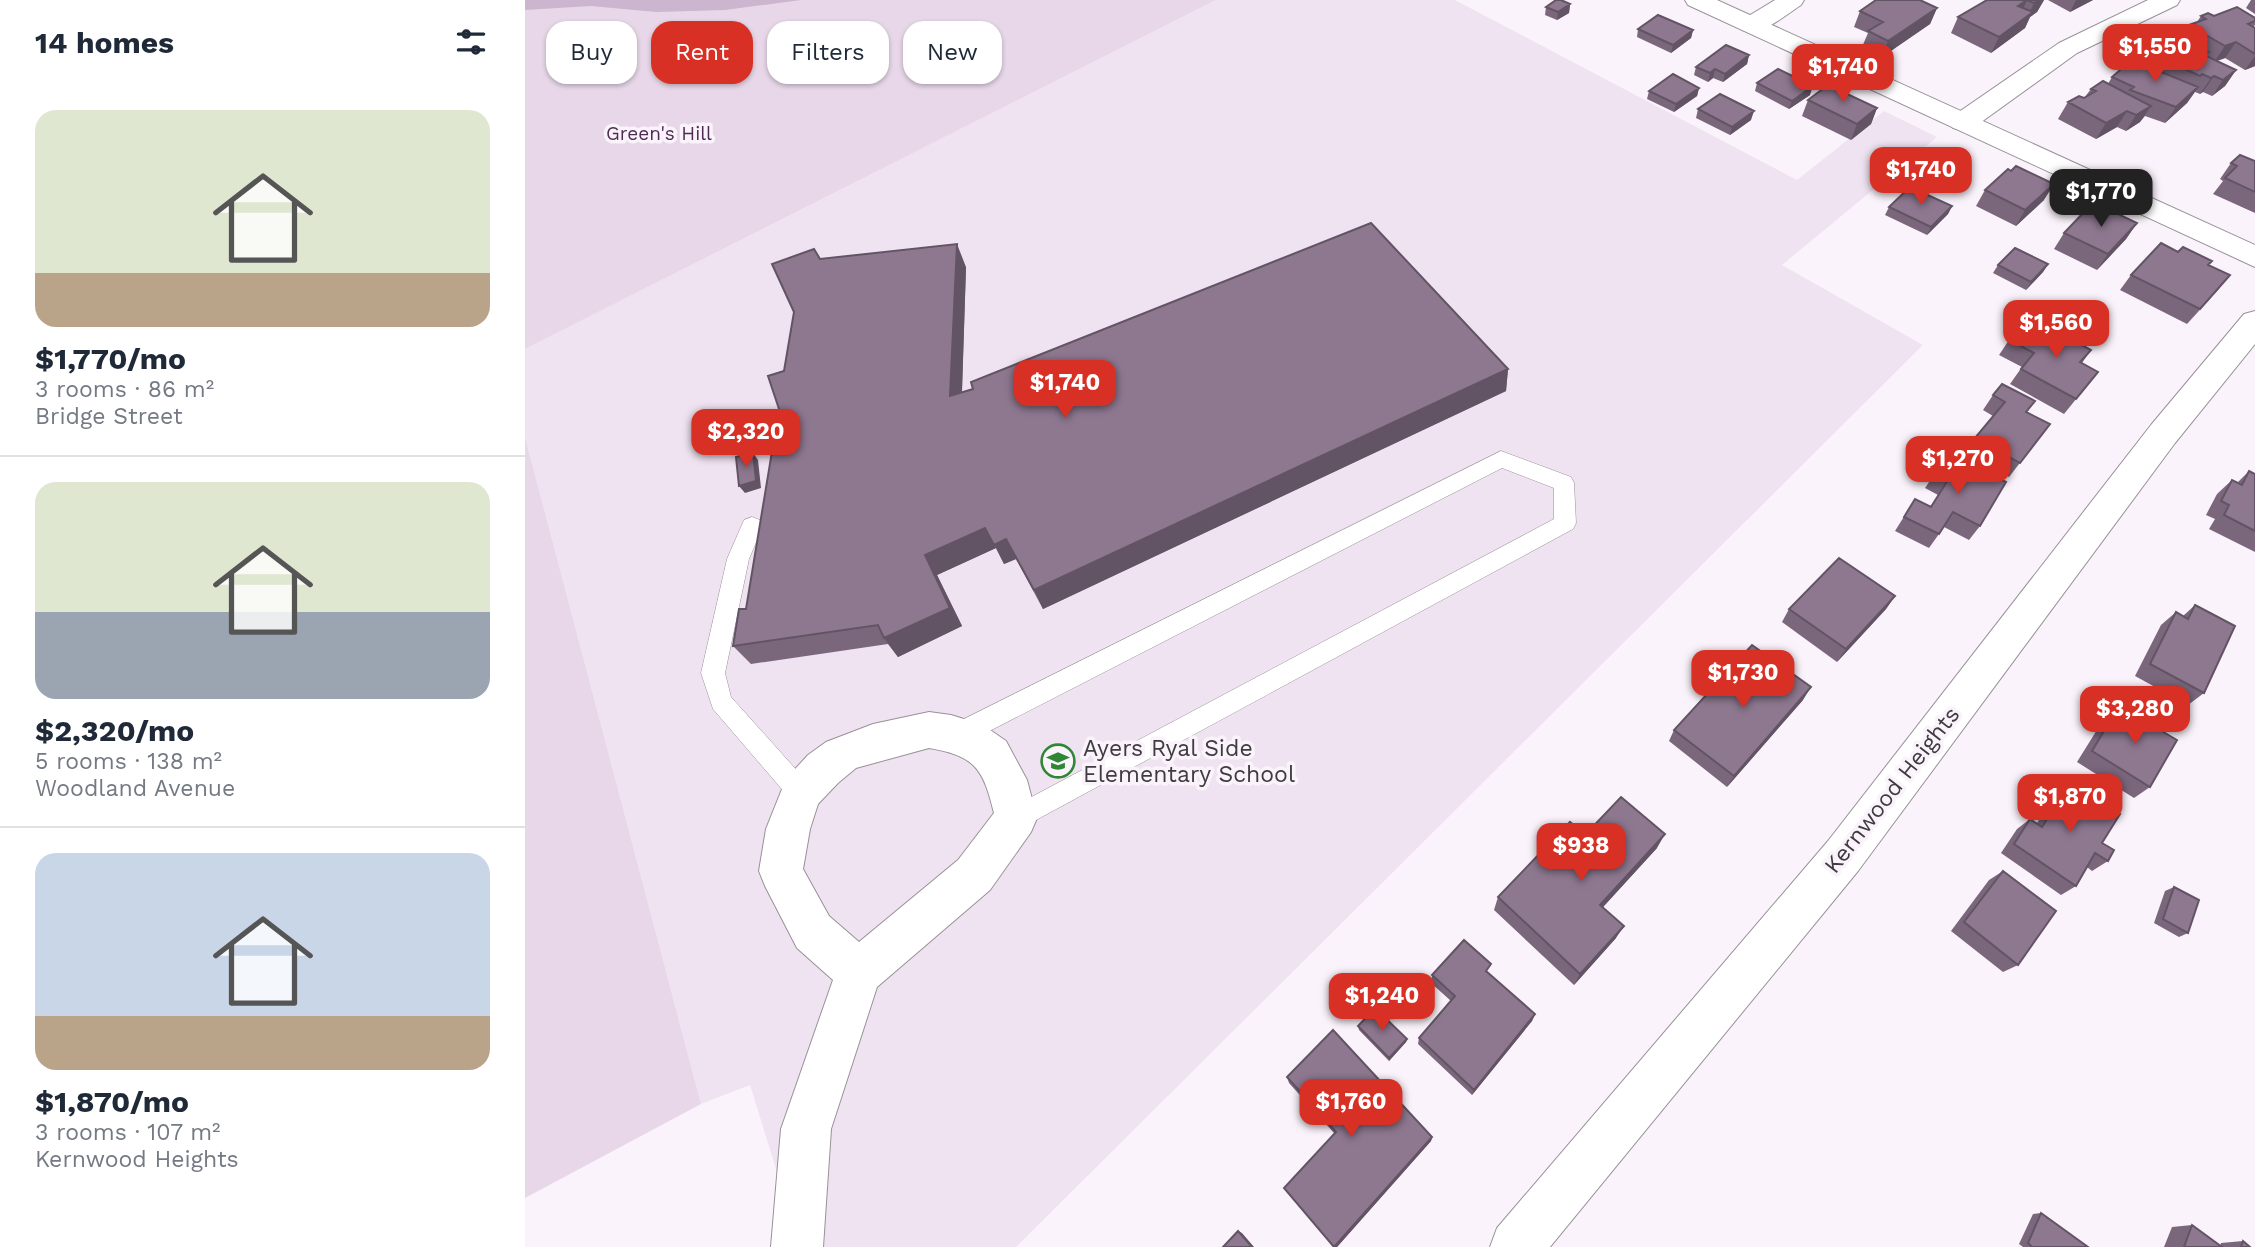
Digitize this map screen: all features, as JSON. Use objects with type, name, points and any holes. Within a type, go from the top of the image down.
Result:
[{"type":"street","points":[[1697,0],[2255,257]]},
{"type":"street","points":[[1751,25],[1791,0]]},
{"type":"street","points":[[1963,122],[2068,48],[2168,0]]},
{"type":"street","name":"Kernwood Heights","points":[[1516,1247],[1843,856],[2163,434],[2255,322]]},
{"type":"street","points":[[797,1247],[807,1129],[859,972],[974,875],[1016,818],[1007,777],[986,747],[961,733],[929,730],[855,749],[823,769],[801,793],[788,829],[781,871],[813,932],[859,972]]},
{"type":"lane","points":[[961,733],[1501,459],[1564,483],[1565,523],[1016,818]]},
{"type":"lane","points":[[752,526],[738,559],[713,673],[721,702],[801,793]]},
{"type":"shaded area","points":[[525,0],[801,0],[725,10],[656,12],[591,6],[525,10]]},
{"type":"shaded area","name":"Ayers Ryal Side Elementary School","points":[[1216,0],[1455,0],[1797,180],[1884,111],[1937,137],[1782,265],[1923,345],[1016,1247],[800,1247],[750,1085],[701,1104],[525,437],[525,349]]},
{"type":"green space","name":"Green's Hill","points":[[525,0],[1216,0],[525,349]]},
{"type":"green space","points":[[525,437],[701,1104],[525,1198]]},
{"type":"building","points":[[1556,0],[1570,4],[1558,12],[1546,7]]},
{"type":"building","points":[[1876,0],[1920,0],[1937,8],[1888,41],[1868,31],[1883,22],[1860,11]]},
{"type":"building","points":[[1987,0],[2027,0],[2018,6],[2033,12],[1999,37],[1958,17]]},
{"type":"building","points":[[2237,7],[2255,18],[2255,21],[2248,24],[2255,28],[2255,54],[2236,42],[2225,46],[2189,25],[2206,19],[2201,16],[2208,13],[2214,16]]},
{"type":"building","points":[[1658,15],[1693,30],[1673,45],[1638,29]]},
{"type":"building","points":[[2169,33],[2209,52],[2204,55],[2236,70],[2223,80],[2214,76],[2200,76],[2163,59],[2166,57],[2148,48]]},
{"type":"building","points":[[1726,45],[1749,55],[1725,74],[1715,69],[1710,73],[1696,67]]},
{"type":"building","points":[[2132,60],[2198,87],[2176,107],[2130,90],[2134,87],[2112,77]]},
{"type":"building","points":[[1778,69],[1813,86],[1792,101],[1757,83]]},
{"type":"building","points":[[1673,74],[1699,88],[1676,104],[1649,91]]},
{"type":"building","points":[[2103,81],[2151,106],[2136,115],[2127,111],[2106,123],[2068,102],[2079,96],[2084,98],[2096,91],[2091,89]]},
{"type":"building","points":[[1828,85],[1877,108],[1857,124],[1808,100]]},
{"type":"building","points":[[1720,94],[1754,111],[1732,127],[1698,109]]},
{"type":"building","points":[[2240,155],[2255,161],[2255,192],[2225,178],[2237,166],[2231,163]]},
{"type":"building","points":[[2016,166],[2054,184],[2025,210],[1985,190],[2008,169],[2011,171]]},
{"type":"building","points":[[1910,187],[1952,206],[1931,227],[1889,207]]},
{"type":"building","points":[[2099,205],[2137,223],[2108,254],[2064,233],[2088,208],[2094,210]]},
{"type":"building","points":[[1371,223],[1508,369],[1034,590],[1006,539],[994,545],[985,528],[925,555],[950,608],[884,638],[878,625],[733,646],[739,609],[746,609],[779,409],[768,376],[784,371],[794,312],[772,264],[814,249],[820,259],[957,244],[950,396],[973,389],[971,382]]},
{"type":"building","points":[[2161,243],[2178,252],[2183,247],[2212,261],[2208,265],[2230,275],[2200,309],[2131,275]]},
{"type":"building","points":[[2015,248],[2048,264],[2031,282],[1998,265]]},
{"type":"building","points":[[2024,324],[2050,337],[2056,331],[2091,350],[2080,362],[2098,372],[2076,399],[2021,369],[2034,353],[2009,340]]},
{"type":"building","points":[[2002,384],[2035,401],[2026,412],[2050,424],[2020,463],[1975,438],[2005,402],[1993,395]]},
{"type":"building","points":[[753,453],[756,481],[739,486],[736,457]]},
{"type":"building","points":[[1948,454],[2006,482],[1980,526],[1953,512],[1939,534],[1904,517],[1915,499],[1931,507],[1948,480],[1935,474]]},
{"type":"building","points":[[2249,471],[2255,474],[2255,531],[2224,515],[2229,505],[2221,501],[2232,480],[2242,485]]},
{"type":"building","points":[[1839,558],[1895,596],[1846,649],[1789,609]]},
{"type":"building","points":[[2195,605],[2235,626],[2204,693],[2150,664],[2176,612],[2188,619]]},
{"type":"building","points":[[1752,645],[1811,687],[1734,776],[1674,730]]},
{"type":"building","points":[[2119,706],[2177,740],[2150,787],[2092,751]]},
{"type":"building","points":[[2070,782],[2120,814],[2102,843],[2114,850],[2108,861],[2095,853],[2076,886],[2014,844],[2030,819],[2042,827]]},
{"type":"building","points":[[1621,797],[1665,834],[1600,905],[1624,926],[1580,974],[1498,897],[1570,822],[1585,835]]},
{"type":"building","points":[[2003,871],[2056,911],[2018,965],[1964,922]]},
{"type":"building","points":[[2174,887],[2199,900],[2188,933],[2163,919]]},
{"type":"building","points":[[1464,940],[1491,964],[1486,971],[1535,1014],[1474,1090],[1419,1038],[1455,996],[1432,975]]},
{"type":"building","points":[[1375,1008],[1407,1039],[1389,1058],[1358,1026]]},
{"type":"building","points":[[1333,1030],[1432,1137],[1334,1247],[1284,1188],[1336,1132],[1287,1077]]},
{"type":"building","points":[[2041,1213],[2088,1247],[2032,1247],[2028,1243]]},
{"type":"building","points":[[2192,1225],[2222,1247],[2184,1247]]},
{"type":"building","points":[[1238,1231],[1252,1247],[1223,1247]]},
{"type":"place","name":"Ayers Ryal Side Elementary School","points":[[1058,761]]}]
